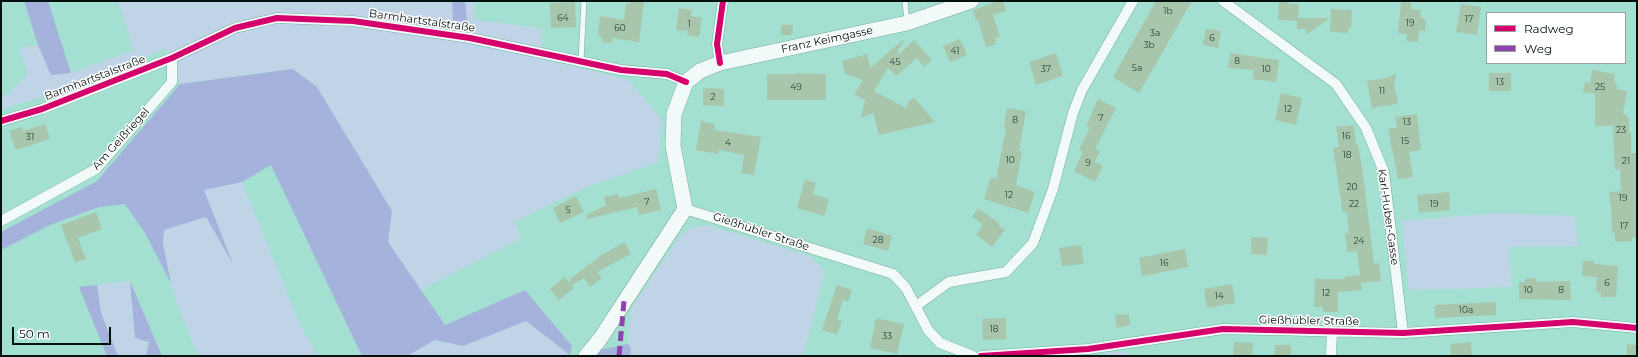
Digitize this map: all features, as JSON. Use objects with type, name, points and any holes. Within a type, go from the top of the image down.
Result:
[{"type":"main road","name":"Franz Keimgasse","points":[[686,82],[700,71],[720,63],[907,23],[971,1]]},
{"type":"main road","points":[[586,356],[600,339],[685,209],[672,146],[674,114],[686,82]]},
{"type":"street","points":[[720,63],[717,44],[723,1]]},
{"type":"street","points":[[916,306],[950,282],[1006,272],[1033,243],[1053,189],[1073,113],[1082,90],[1133,1]]},
{"type":"street","name":"Karl-Huber-Gasse","points":[[1224,1],[1336,84],[1366,128],[1384,172],[1403,333]]},
{"type":"street","name":"Barmhartstalstraße","points":[[1,121],[42,109],[172,58],[235,28],[277,18],[353,21],[470,38],[621,70],[667,74],[686,82]]},
{"type":"street","name":"Am Geißriegel","points":[[1,222],[96,169],[172,82],[172,58]]},
{"type":"street","name":"Gießhübler Straße","points":[[685,209],[894,274],[906,288],[928,330],[940,343],[973,356]]},
{"type":"street","name":"Gießhübler Straße","points":[[981,356],[1088,349],[1223,329],[1403,333],[1573,322],[1637,328]]},
{"type":"street","points":[[1331,356],[1332,331]]},
{"type":"lane","points":[[581,61],[584,1]]},
{"type":"lane","points":[[905,1],[907,23]]},
{"type":"shaded area","points":[[24,1],[48,1],[71,73],[51,75],[38,45]]},
{"type":"shaded area","points":[[118,1],[474,1],[475,20],[541,28],[542,59],[629,80],[662,120],[658,162],[584,188],[514,222],[521,238],[421,290],[387,242],[392,211],[317,87],[293,69],[180,84],[165,48],[89,85],[16,104],[1,110],[1,97],[8,94],[28,74],[19,48],[38,45],[51,75],[71,73],[134,50]]},
{"type":"shaded area","points":[[452,1],[465,1],[467,22],[453,20]]},
{"type":"shaded area","points":[[293,69],[317,87],[392,211],[388,242],[445,325],[525,290],[572,346],[570,355],[526,321],[463,346],[435,340],[407,356],[362,356],[271,165],[242,182],[204,190],[233,264],[206,217],[164,230],[163,244],[171,283],[145,233],[125,204],[99,207],[50,225],[1,250],[1,232],[97,181],[180,84]]},
{"type":"shaded area","points":[[242,182],[301,327],[318,356],[198,356],[169,278],[164,246],[164,230],[206,217],[231,261],[204,190]]},
{"type":"shaded area","points":[[1498,213],[1575,216],[1578,246],[1509,247],[1512,287],[1409,290],[1402,221]]},
{"type":"shaded area","points":[[707,225],[810,256],[825,271],[803,356],[630,356],[631,349],[628,344],[631,309],[681,235],[694,227]]},
{"type":"shaded area","points":[[130,281],[135,338],[149,342],[146,356],[118,356],[101,313],[97,285]]},
{"type":"shaded area","points":[[130,281],[162,356],[146,356],[149,342],[135,338]]},
{"type":"shaded area","points":[[97,285],[101,313],[118,356],[107,356],[79,287]]},
{"type":"shaded area","points":[[526,321],[570,355],[407,356],[435,340],[463,346]]},
{"type":"shaded area","points":[[628,344],[631,349],[630,356],[593,356],[599,350]]},
{"type":"shaded area","points":[[1107,352],[1129,352],[1130,356],[1104,356]]},
{"type":"building","points":[[630,1],[644,1],[639,42],[612,38],[612,43],[602,42],[602,37],[598,36],[600,16],[624,20],[626,3],[629,4]]},
{"type":"building","points":[[998,1],[1003,1],[1006,11],[993,15],[1000,37],[995,38],[996,44],[986,47],[978,20],[976,21],[973,10]]},
{"type":"building","points":[[1156,1],[1192,1],[1139,93],[1113,77]]},
{"type":"building","points":[[1279,1],[1289,1],[1289,4],[1299,4],[1298,18],[1330,18],[1306,35],[1306,29],[1297,29],[1297,21],[1278,20]]},
{"type":"building","points":[[575,2],[576,27],[551,28],[550,3]]},
{"type":"building","points":[[1401,2],[1411,3],[1411,9],[1421,10],[1420,16],[1426,21],[1425,31],[1419,30],[1418,42],[1406,41],[1407,34],[1398,33]]},
{"type":"building","points":[[1461,4],[1481,7],[1477,35],[1456,32]]},
{"type":"building","points":[[679,8],[692,10],[691,16],[702,18],[699,37],[687,35],[688,31],[676,30]]},
{"type":"building","points":[[1331,9],[1352,10],[1351,28],[1348,28],[1348,33],[1330,32]]},
{"type":"building","points":[[781,25],[793,25],[792,35],[781,35]]},
{"type":"building","points":[[1206,29],[1221,31],[1218,48],[1203,45]]},
{"type":"building","points":[[960,39],[967,55],[950,62],[943,46]]},
{"type":"building","points":[[903,40],[904,41],[897,52],[899,54],[914,40],[932,60],[924,67],[917,58],[896,76],[888,68],[874,91],[906,108],[909,101],[914,97],[935,122],[879,135],[873,113],[861,118],[865,100],[854,94],[863,80],[845,74],[842,61],[867,54],[870,68]]},
{"type":"building","points":[[1056,53],[1063,76],[1036,85],[1029,62]]},
{"type":"building","points":[[1230,53],[1279,60],[1276,82],[1253,79],[1254,70],[1228,68]]},
{"type":"building","points":[[1592,70],[1615,74],[1614,82],[1617,85],[1617,89],[1627,91],[1623,113],[1629,118],[1631,153],[1637,153],[1637,237],[1632,238],[1632,241],[1615,242],[1615,233],[1612,233],[1609,192],[1621,191],[1620,169],[1615,170],[1613,126],[1595,126],[1595,94],[1583,92],[1585,82],[1590,83]]},
{"type":"building","points":[[1489,73],[1511,73],[1511,91],[1489,91]]},
{"type":"building","points":[[767,74],[826,74],[826,100],[767,100]]},
{"type":"building","points":[[1396,74],[1394,85],[1398,104],[1372,108],[1367,81],[1386,78]]},
{"type":"building","points":[[703,88],[724,89],[724,106],[703,105]]},
{"type":"building","points":[[1281,93],[1302,98],[1296,125],[1275,120]]},
{"type":"building","points":[[1098,99],[1116,108],[1095,149],[1100,151],[1095,162],[1103,166],[1095,182],[1074,171],[1083,152],[1079,150],[1090,127],[1086,126]]},
{"type":"building","points":[[1007,108],[1026,111],[1019,151],[1022,151],[1016,185],[1035,192],[1028,213],[984,199],[991,177],[996,179],[1006,128],[1004,128]]},
{"type":"building","points":[[1417,114],[1421,150],[1409,152],[1413,177],[1398,179],[1388,129],[1397,128],[1395,117]]},
{"type":"building","points":[[701,121],[715,124],[714,130],[761,137],[754,175],[741,173],[744,155],[719,150],[718,154],[696,150]]},
{"type":"building","points":[[45,124],[50,139],[16,150],[9,131],[22,127],[23,131]]},
{"type":"building","points":[[1354,125],[1356,144],[1358,144],[1363,173],[1374,264],[1379,263],[1381,281],[1361,283],[1362,290],[1338,292],[1338,312],[1323,312],[1323,307],[1314,307],[1315,279],[1345,279],[1344,277],[1360,275],[1357,251],[1347,252],[1345,233],[1349,233],[1347,212],[1343,213],[1333,148],[1339,147],[1336,127]]},
{"type":"building","points":[[805,180],[816,183],[813,194],[829,199],[824,216],[797,208]]},
{"type":"building","points":[[656,189],[661,210],[639,215],[637,207],[587,219],[586,215],[606,205],[604,197],[618,194],[619,198]]},
{"type":"building","points":[[1449,192],[1450,210],[1419,213],[1417,195]]},
{"type":"building","points":[[576,196],[584,212],[560,223],[553,208]]},
{"type":"building","points":[[978,208],[1000,224],[999,226],[1005,230],[992,247],[976,235],[983,225],[972,217]]},
{"type":"building","points":[[96,212],[102,229],[78,238],[86,259],[75,263],[61,225]]},
{"type":"building","points":[[867,228],[892,236],[888,251],[863,244]]},
{"type":"building","points":[[1251,237],[1268,238],[1267,255],[1251,254]]},
{"type":"building","points":[[625,242],[631,254],[597,272],[602,278],[590,287],[584,278],[572,285],[569,280],[603,254]]},
{"type":"building","points":[[1081,245],[1084,264],[1062,266],[1059,248]]},
{"type":"building","points":[[1185,249],[1188,267],[1142,276],[1139,258]]},
{"type":"building","points":[[1583,261],[1594,261],[1594,264],[1618,266],[1616,297],[1601,297],[1601,293],[1596,292],[1597,277],[1582,276]]},
{"type":"building","points":[[565,277],[574,288],[559,300],[550,289]]},
{"type":"building","points":[[1536,278],[1536,282],[1570,281],[1571,300],[1519,299],[1519,282],[1525,282],[1525,279]]},
{"type":"building","points":[[1232,284],[1235,303],[1207,308],[1204,289]]},
{"type":"building","points":[[837,285],[852,290],[848,302],[843,300],[837,320],[842,321],[837,335],[822,330]]},
{"type":"building","points":[[1496,302],[1496,315],[1435,318],[1435,305]]},
{"type":"building","points":[[1129,314],[1130,325],[1117,328],[1115,315]]},
{"type":"building","points":[[876,318],[904,324],[897,354],[870,348]]},
{"type":"building","points":[[1006,318],[1006,339],[983,340],[982,319]]},
{"type":"building","points":[[1234,342],[1253,343],[1252,356],[1233,356]]},
{"type":"building","points":[[1471,342],[1472,356],[1451,356],[1450,344]]},
{"type":"building","points":[[1627,344],[1637,345],[1637,356],[1627,356]]},
{"type":"building","points":[[1275,345],[1291,345],[1291,356],[1274,356]]},
{"type":"marked path","points":[[619,356],[624,301]]},
{"type":"cycle path","points":[[720,63],[717,44],[723,1]]},
{"type":"cycle path","points":[[1,121],[42,109],[172,58],[235,28],[277,18],[353,21],[470,38],[621,70],[667,74],[686,82]]},
{"type":"cycle path","points":[[981,356],[1088,349],[1223,329],[1403,333],[1573,322],[1637,328]]}]
